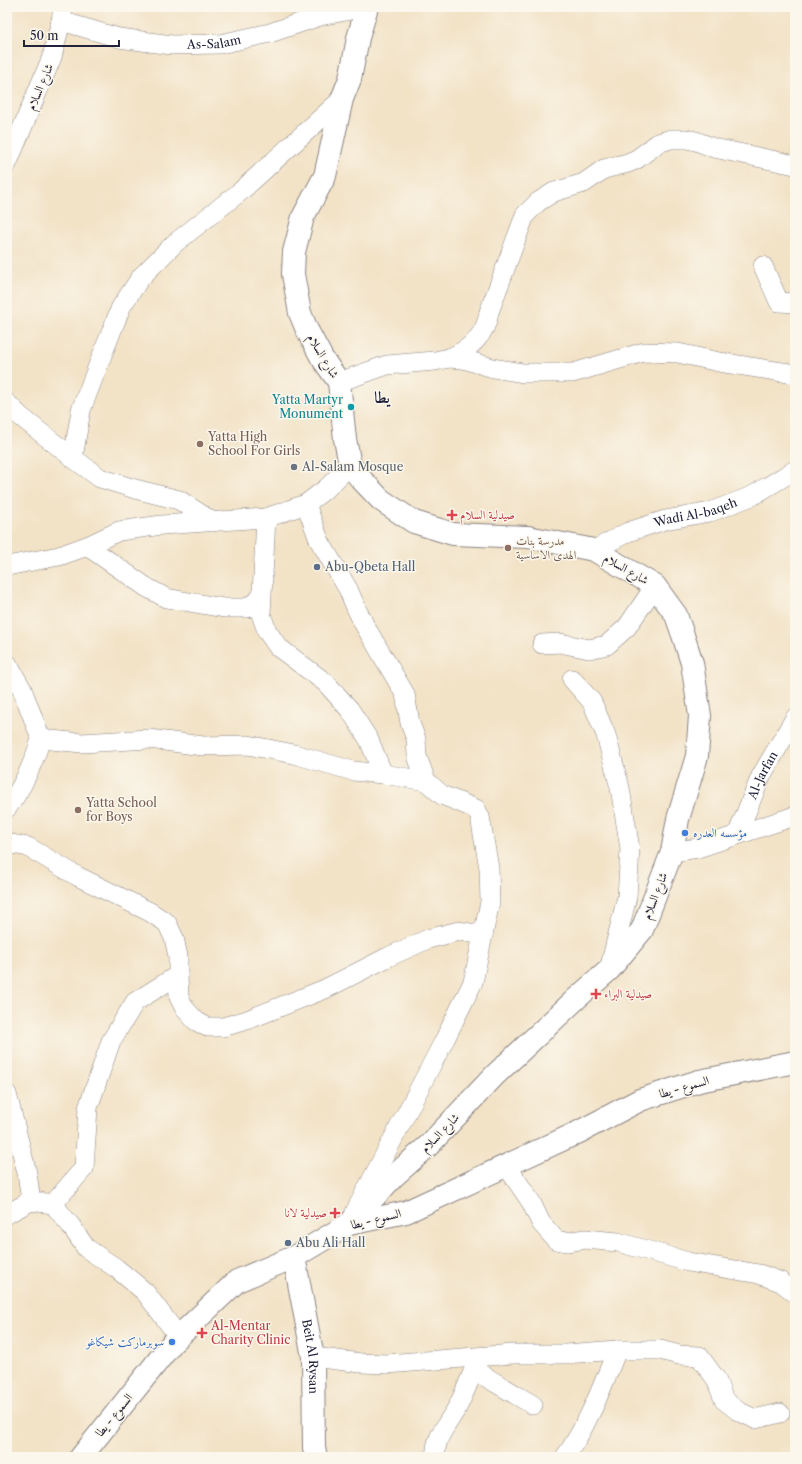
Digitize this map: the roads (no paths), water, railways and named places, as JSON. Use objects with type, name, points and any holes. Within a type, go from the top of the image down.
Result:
[{"type":"main road","name":"شارع السلام","points":[[349,1224],[394,1176],[429,1145],[495,1075],[609,970],[642,930],[672,852],[678,820],[697,756],[700,716],[692,663],[683,635],[676,615],[655,586],[594,550],[528,537],[453,534],[414,522],[381,500],[360,478],[350,464],[344,433],[339,382],[322,358],[307,330],[300,313],[293,274],[294,252],[303,217],[325,176],[342,99],[350,79],[366,7]]},
{"type":"main road","name":"السموع - يطا","points":[[80,1457],[179,1337],[237,1281],[294,1257],[349,1224],[406,1212],[579,1132],[640,1100],[699,1081],[795,1062]]},
{"type":"main road","name":"السموع - يطا","points":[[579,1132],[623,1121],[667,1105],[728,1086],[774,1076],[795,1075]]},
{"type":"main road","name":"Beit Al Rysan","points":[[294,1257],[313,1357],[314,1448],[316,1457]]},
{"type":"street","name":"As-Salam","points":[[62,14],[119,38],[172,45],[220,44],[270,33],[320,16],[366,7]]},
{"type":"street","name":"شارع السلام","points":[[7,162],[52,57],[62,14]]},
{"type":"street","points":[[73,458],[81,410],[120,307],[141,277],[175,243],[241,191],[342,99]]},
{"type":"street","points":[[339,382],[387,365],[435,361],[448,358],[470,346],[482,333],[486,325],[489,312],[522,223],[531,208],[545,196],[558,190],[584,183],[604,169],[619,166],[637,159],[658,143],[671,139],[696,141],[714,148],[795,165]]},
{"type":"street","points":[[763,266],[779,302],[795,303]]},
{"type":"street","points":[[448,358],[463,359],[493,368],[516,372],[536,374],[573,373],[644,352],[664,352],[795,374]]},
{"type":"street","points":[[7,403],[20,416],[100,478],[134,489],[179,500],[213,522]]},
{"type":"street","points":[[7,566],[58,556],[87,546],[119,531],[162,525],[266,518],[306,504],[327,488],[350,464]]},
{"type":"street","name":"Wadi Al-baqeh","points":[[594,550],[628,532],[665,520],[710,512],[752,496],[795,470]]},
{"type":"street","points":[[306,504],[319,540],[348,589],[365,626],[405,694],[410,723],[416,739],[417,756],[426,781],[442,796],[476,809],[480,817],[489,868],[490,902],[473,982],[349,1224]]},
{"type":"street","points":[[266,518],[261,598],[261,614],[263,623],[272,639],[286,653],[326,683],[350,710],[369,740],[382,774]]},
{"type":"street","points":[[87,546],[146,587],[166,598],[224,608],[247,608],[261,598]]},
{"type":"street","points":[[542,644],[560,643],[589,649],[607,645],[628,627],[655,586]]},
{"type":"street","points":[[7,663],[22,689],[41,739],[37,754],[18,794],[7,808]]},
{"type":"street","points":[[572,679],[592,702],[606,735],[620,788],[630,849],[627,897],[609,970]]},
{"type":"street","name":"Al-Jarfan","points":[[737,835],[761,776],[795,718]]},
{"type":"street","points":[[41,739],[82,743],[149,739],[203,746],[248,745],[294,754],[353,771],[426,781]]},
{"type":"street","points":[[672,852],[698,848],[795,816]]},
{"type":"street","points":[[7,843],[28,847],[77,876],[167,922],[174,938],[178,956],[179,997],[185,1009],[192,1017],[207,1027],[223,1027],[247,1020],[325,989],[388,957],[428,939],[459,931],[483,934]]},
{"type":"street","points":[[53,1204],[84,1168],[88,1108],[111,1041],[135,1002],[178,975]]},
{"type":"street","points":[[7,1094],[27,1173],[31,1201]]},
{"type":"street","points":[[506,1166],[532,1202],[541,1223],[556,1240],[566,1242],[585,1240],[618,1242],[688,1262],[758,1274],[781,1282],[795,1293]]},
{"type":"street","points":[[7,1214],[31,1201],[53,1204],[71,1226],[86,1248],[116,1268],[145,1292],[179,1337]]},
{"type":"street","points":[[313,1357],[360,1363],[476,1364],[513,1354],[566,1354],[616,1350],[660,1350],[679,1355],[699,1356],[716,1379],[724,1400],[738,1412],[755,1419],[780,1413]]},
{"type":"street","points":[[565,1457],[572,1448],[598,1399],[616,1350]]},
{"type":"street","points":[[476,1364],[533,1405]]},
{"type":"street","points":[[436,1457],[436,1451],[440,1438],[458,1405],[476,1364]]},
{"type":"place","name":"Yatta Martyr Monument","points":[[351,407]]},
{"type":"place","name":"Yatta High School For Girls","points":[[200,444]]},
{"type":"place","name":"Al-Salam Mosque","points":[[294,467]]},
{"type":"place","name":"صيدلية السلام","points":[[452,515]]},
{"type":"place","name":"مدرسة بنات الهدى الاساسية","points":[[508,548]]},
{"type":"place","name":"Abu-Qbeta Hall","points":[[317,567]]},
{"type":"place","name":"Yatta School for Boys","points":[[78,810]]},
{"type":"place","name":"مؤسسه العدره","points":[[685,833]]},
{"type":"place","name":"صيدلية البراء","points":[[596,994]]},
{"type":"place","name":"صيدلية لانا","points":[[335,1213]]},
{"type":"place","name":"Abu Ali Hall","points":[[288,1243]]},
{"type":"place","name":"Al-Mentar Charity Clinic","points":[[202,1333]]},
{"type":"place","name":"سوبرماركت شيكاغو","points":[[172,1342]]},
{"type":"district","name":"يطا","points":[[382,397]]}]
